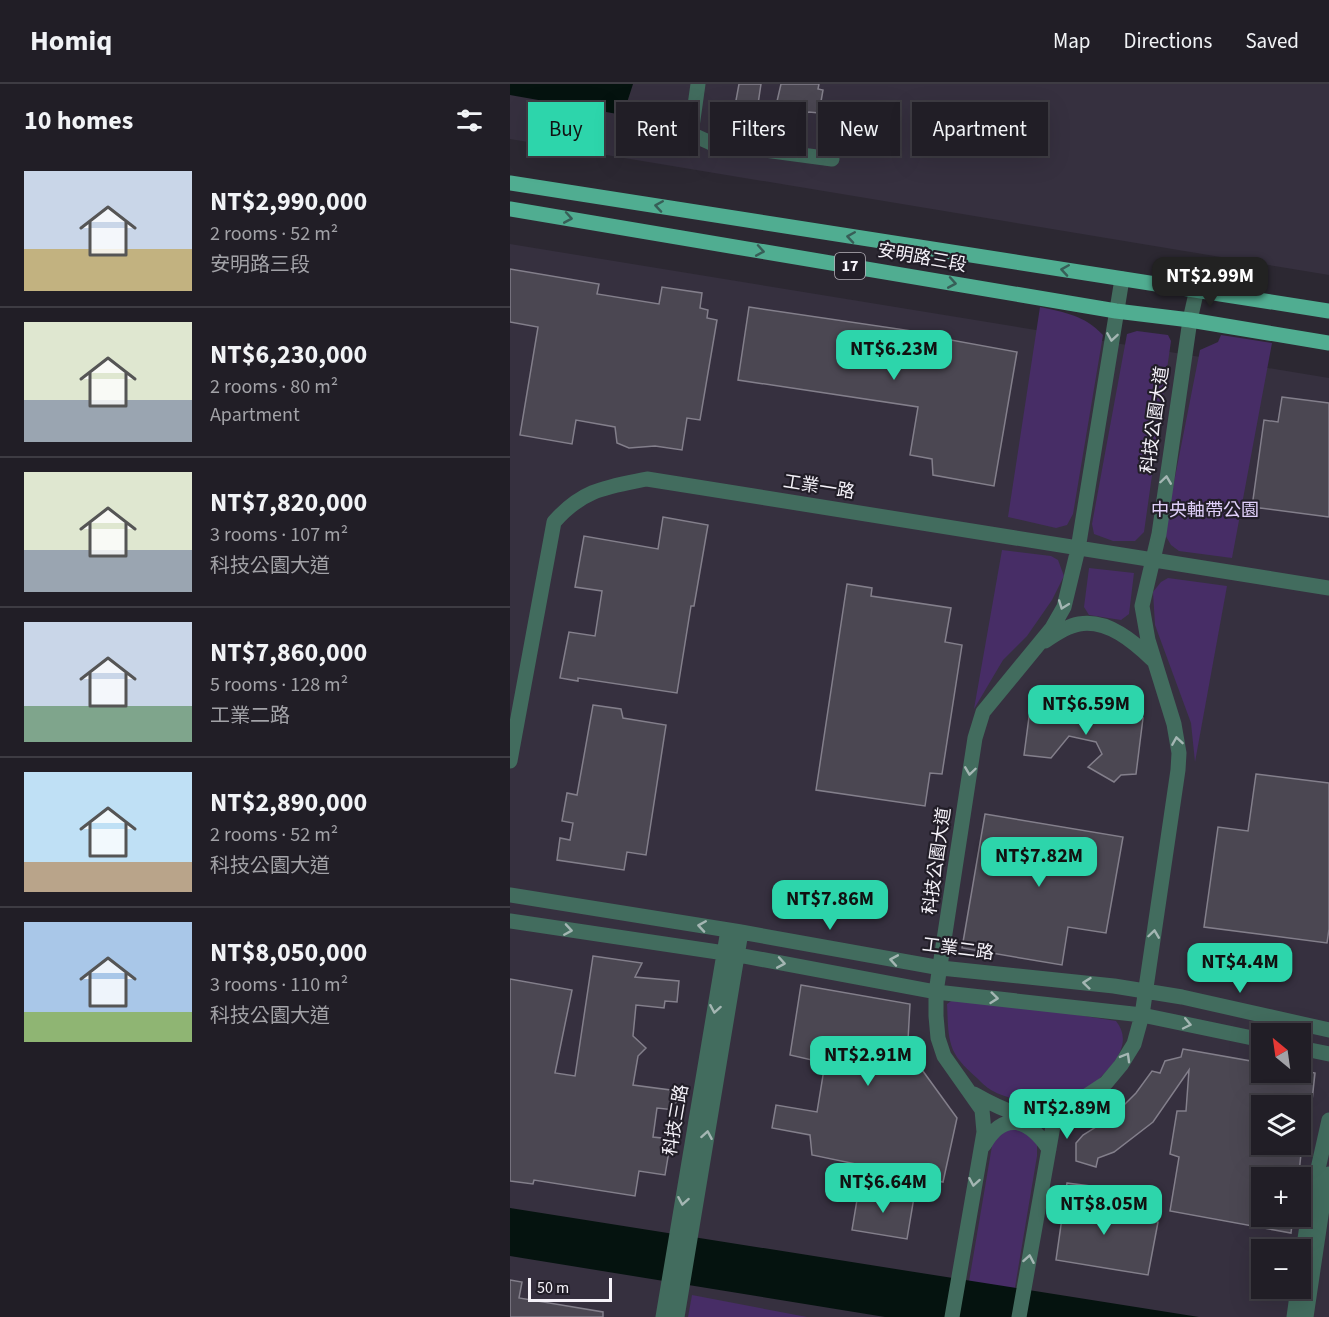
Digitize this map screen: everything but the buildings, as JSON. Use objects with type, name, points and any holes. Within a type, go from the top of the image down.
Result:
[{"type":"main road","name":"安明路三段","points":[[510,183],[1329,311]]},
{"type":"main road","name":"安明路三段","points":[[510,209],[1116,311],[1190,320],[1329,343]]},
{"type":"street","points":[[698,84],[691,134],[711,143],[832,159]]},
{"type":"street","name":"科技公園大道","points":[[952,1317],[984,1132],[982,1110],[944,1056],[938,1038],[936,992],[975,738],[983,712],[1052,627],[1064,607],[1078,549],[1122,279]]},
{"type":"street","name":"科技公園大道","points":[[1019,1317],[1053,1126],[1065,1110],[1106,1083],[1121,1065],[1134,1044],[1142,1015],[1179,753],[1170,708],[1144,622],[1142,606],[1159,534],[1190,320],[1197,289]]},
{"type":"street","name":"工業一路","points":[[510,761],[554,522],[567,506],[600,489],[647,479],[1329,588]]},
{"type":"street","name":"科技公園大道","points":[[1038,645],[1068,628],[1079,624],[1092,624],[1108,628],[1135,642],[1155,662]]},
{"type":"street","name":"工業二路","points":[[510,895],[735,931],[941,968],[1108,985],[1182,997],[1329,1030]]},
{"type":"street","points":[[510,921],[731,954],[936,992],[1142,1015],[1251,1038]]},
{"type":"street","name":"科技三路","points":[[663,1317],[735,931]]},
{"type":"street","name":"科技三路","points":[[676,1317],[731,954]]},
{"type":"street","points":[[1311,1050],[1329,1054]]},
{"type":"street","name":"科技公園大道","points":[[972,1093],[1007,1110],[1032,1117],[1048,1114],[1087,1097]]},
{"type":"street","points":[[1305,1239],[1311,1200],[1329,1120]]},
{"type":"street","name":"科技公園大道","points":[[980,1152],[989,1135],[998,1126],[1011,1122],[1023,1124],[1034,1130],[1049,1149]]},
{"type":"street","points":[[1306,1317],[1329,1174]]},
{"type":"street","points":[[1294,1317],[1296,1299]]},
{"type":"shaded area","points":[[510,84],[1329,84],[1329,275],[604,155],[604,102],[528,102],[528,142],[510,139]]},
{"type":"shaded area","points":[[510,84],[633,84],[627,102],[616,102],[616,114],[604,112],[604,102],[550,102],[510,95]]},
{"type":"shaded area","points":[[510,244],[1329,378],[1329,1317],[510,1317]]},
{"type":"shaded area","points":[[510,1208],[1199,1317],[885,1317],[510,1256]]},
{"type":"green space","points":[[1040,307],[1082,319],[1103,335],[1073,514],[1067,525],[1056,528],[1008,517]]},
{"type":"green space","name":"中央軸帶公園","points":[[1137,331],[1168,335],[1171,341],[1144,532],[1135,541],[1113,541],[1094,534],[1092,524],[1127,334]]},
{"type":"green space","name":"中央軸帶公園","points":[[1221,335],[1272,343],[1232,558],[1179,551],[1171,545],[1164,533],[1200,350],[1218,342]]},
{"type":"green space","points":[[1002,550],[1051,556],[1058,560],[1064,576],[1052,600],[1027,636],[1003,660],[974,709]]},
{"type":"green space","points":[[1089,568],[1134,573],[1129,614],[1121,620],[1089,615],[1084,607]]},
{"type":"green space","points":[[1168,578],[1227,586],[1195,762],[1191,723],[1155,625],[1153,592],[1161,582]]},
{"type":"green space","points":[[965,997],[1116,1021],[1123,1038],[1119,1055],[1097,1081],[1085,1091],[1070,1097],[1035,1102],[1001,1095],[982,1083],[953,1050],[947,1004],[954,999]]},
{"type":"green space","points":[[1024,1127],[1037,1145],[1037,1156],[1010,1317],[963,1317],[993,1140],[1001,1131]]},
{"type":"green space","points":[[692,1295],[807,1317],[688,1317]]}]
